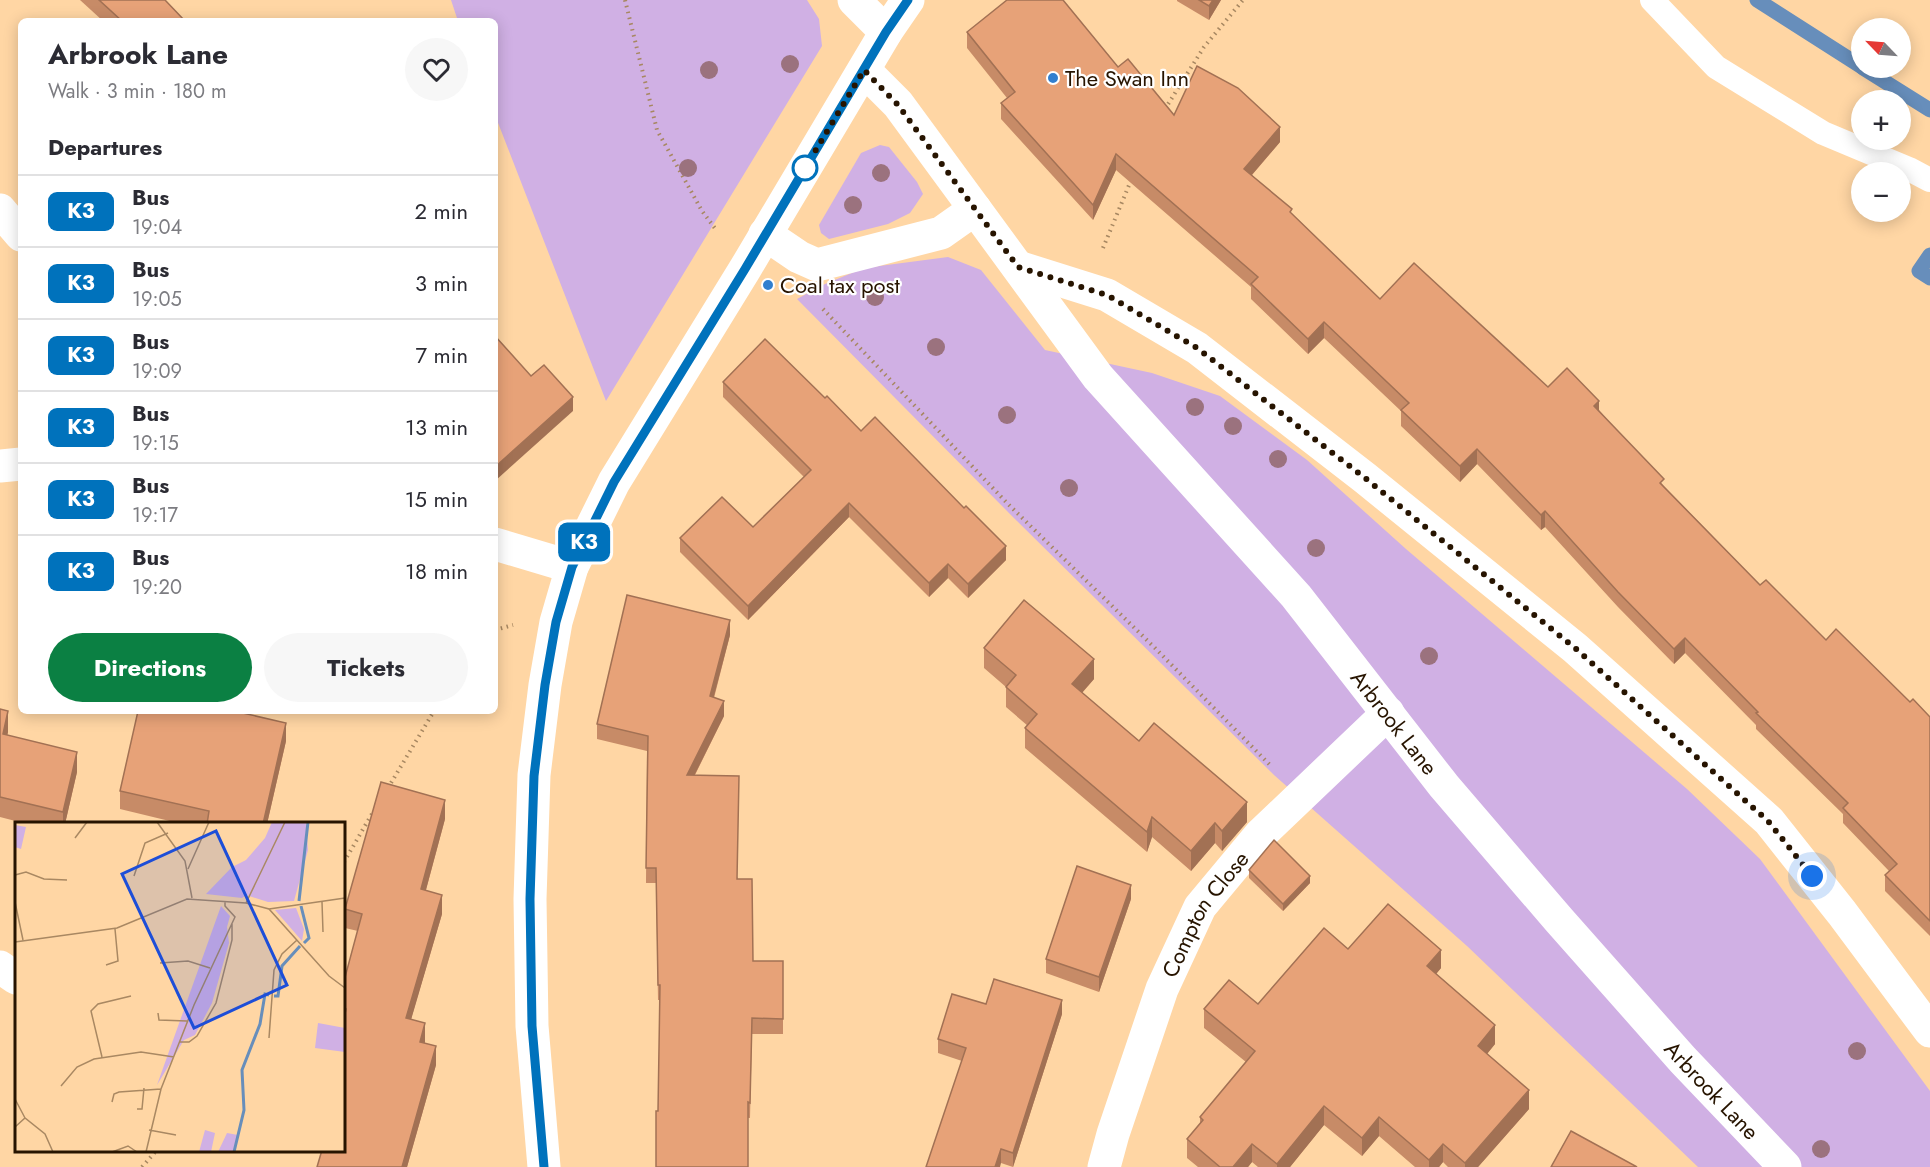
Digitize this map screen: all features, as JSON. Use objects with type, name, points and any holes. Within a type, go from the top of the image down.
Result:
[{"type":"street","points":[[854,0],[886,32]]},
{"type":"street","points":[[544,1167],[532,1015],[530,899],[534,776],[545,685],[556,622],[572,567],[614,482],[745,269],[886,32],[908,0]]},
{"type":"street","name":"Arbrook Lane","points":[[864,70],[898,105],[1098,377],[1296,596],[1444,786],[1559,920],[1683,1060],[1785,1167]]},
{"type":"street","points":[[765,234],[799,257],[817,265],[941,233],[975,209]]},
{"type":"street","points":[[0,210],[18,232]]},
{"type":"street","points":[[1018,267],[1107,295],[1197,348],[1365,478],[1575,648],[1768,821],[1842,913],[1930,1031]]},
{"type":"street","points":[[0,466],[18,464]]},
{"type":"street","points":[[498,545],[572,567]]},
{"type":"street","name":"Compton Close","points":[[1104,1167],[1162,989],[1200,907],[1260,835],[1388,713]]},
{"type":"street","points":[[0,967],[15,977]]},
{"type":"lane","points":[[1652,0],[1716,67],[1823,133],[1930,180]]},
{"type":"path","points":[[625,0],[657,130],[702,211],[745,269]]},
{"type":"path","points":[[1160,117],[1204,47],[1243,0]]},
{"type":"path","points":[[1092,291],[1101,253],[1136,169]]},
{"type":"path","points":[[799,257],[813,298],[1007,503],[1271,766],[1262,797],[1280,815]]},
{"type":"path","points":[[385,793],[432,714]]},
{"type":"path","points":[[345,860],[379,803]]},
{"type":"path","points":[[142,1167],[154,1152]]},
{"type":"shaded area","points":[[451,0],[807,0],[819,19],[822,46],[606,401],[498,123],[498,18],[457,18]]},
{"type":"shaded area","points":[[880,145],[889,147],[917,182],[923,194],[910,213],[888,224],[829,239],[821,233],[819,225],[861,153]]},
{"type":"shaded area","points":[[948,257],[981,270],[1045,350],[1152,373],[1220,396],[1307,460],[1406,549],[1687,789],[1760,859],[1930,1091],[1930,1167],[1698,1167],[1467,946],[1274,775],[797,299],[825,284],[864,268]]},
{"type":"building","points":[[99,0],[165,0],[182,18],[119,18]]},
{"type":"building","points":[[1007,0],[1063,0],[1118,67],[1128,59],[1174,115],[1197,66],[1238,88],[1280,127],[1244,169],[1292,209],[1290,212],[1380,299],[1414,263],[1548,387],[1567,368],[1599,401],[1594,406],[1664,479],[1660,483],[1760,585],[1766,580],[1826,640],[1836,629],[1910,702],[1913,699],[1930,717],[1930,921],[1885,875],[1897,864],[1843,808],[1848,803],[1756,713],[1758,712],[1685,638],[1674,649],[1618,592],[1545,511],[1541,515],[1477,449],[1460,466],[1401,410],[1409,403],[1324,322],[1308,339],[1251,284],[1258,277],[1116,154],[1093,205],[1001,103],[1015,92],[967,32]]},
{"type":"building","points":[[1199,0],[1213,0],[1209,6]]},
{"type":"building","points":[[498,339],[531,376],[544,365],[573,397],[498,464]]},
{"type":"building","points":[[765,339],[861,431],[875,417],[964,508],[966,506],[1006,546],[968,584],[948,564],[929,583],[849,503],[748,606],[680,538],[722,497],[753,527],[811,470],[723,382]]},
{"type":"building","points":[[627,595],[730,620],[710,696],[724,701],[687,775],[739,776],[737,879],[752,879],[753,961],[783,961],[783,1019],[752,1018],[748,1167],[656,1167],[660,985],[658,985],[656,868],[646,868],[648,736],[597,724]]},
{"type":"building","points":[[1024,600],[1094,659],[1072,684],[1139,741],[1154,723],[1247,802],[1222,831],[1215,823],[1191,851],[1152,817],[1147,832],[1025,728],[1037,714],[1006,687],[1016,675],[984,648]]},
{"type":"building","points":[[0,709],[8,711],[3,734],[77,752],[63,812],[0,797]]},
{"type":"building","points":[[137,714],[247,714],[286,723],[263,822],[207,822],[209,811],[120,791]]},
{"type":"building","points":[[381,782],[445,800],[421,889],[442,895],[406,1018],[425,1023],[420,1042],[436,1046],[402,1167],[317,1167],[321,1152],[345,1152],[345,977],[362,914],[345,909]]},
{"type":"building","points":[[1274,840],[1310,876],[1283,904],[1249,870]]},
{"type":"building","points":[[1077,866],[1131,885],[1099,977],[1046,959]]},
{"type":"building","points":[[1388,904],[1441,950],[1427,966],[1495,1025],[1478,1046],[1529,1090],[1465,1163],[1443,1144],[1429,1160],[1379,1117],[1362,1138],[1324,1106],[1277,1164],[1252,1144],[1233,1167],[1220,1167],[1187,1139],[1203,1120],[1200,1117],[1255,1051],[1204,1009],[1229,980],[1258,1004],[1324,928],[1348,949]]},
{"type":"building","points":[[994,979],[1062,1000],[1013,1153],[1001,1149],[995,1167],[926,1167],[966,1048],[938,1039],[952,994],[986,1004]]},
{"type":"building","points":[[1571,1131],[1637,1167],[1551,1167]]},
{"type":"waterway","points":[[1757,0],[1851,60]]},
{"type":"waterway","points":[[1879,78],[1930,110]]},
{"type":"waterway","points":[[1930,255],[1919,271],[1930,278]]},
{"type":"bus line","name":"K3","points":[[544,1167],[532,1026],[530,899],[534,776],[545,685],[556,622],[572,567],[614,482],[745,269],[886,32],[908,0]]},
{"type":"place","name":"The Swan Inn","points":[[1053,78]]},
{"type":"place","name":"Coal tax post","points":[[768,285]]},
{"type":"route","points":[[805,168],[802,173],[864,70],[898,105],[1018,267],[1107,295],[1197,348],[1365,478],[1575,648],[1768,821],[1812,876]]}]
